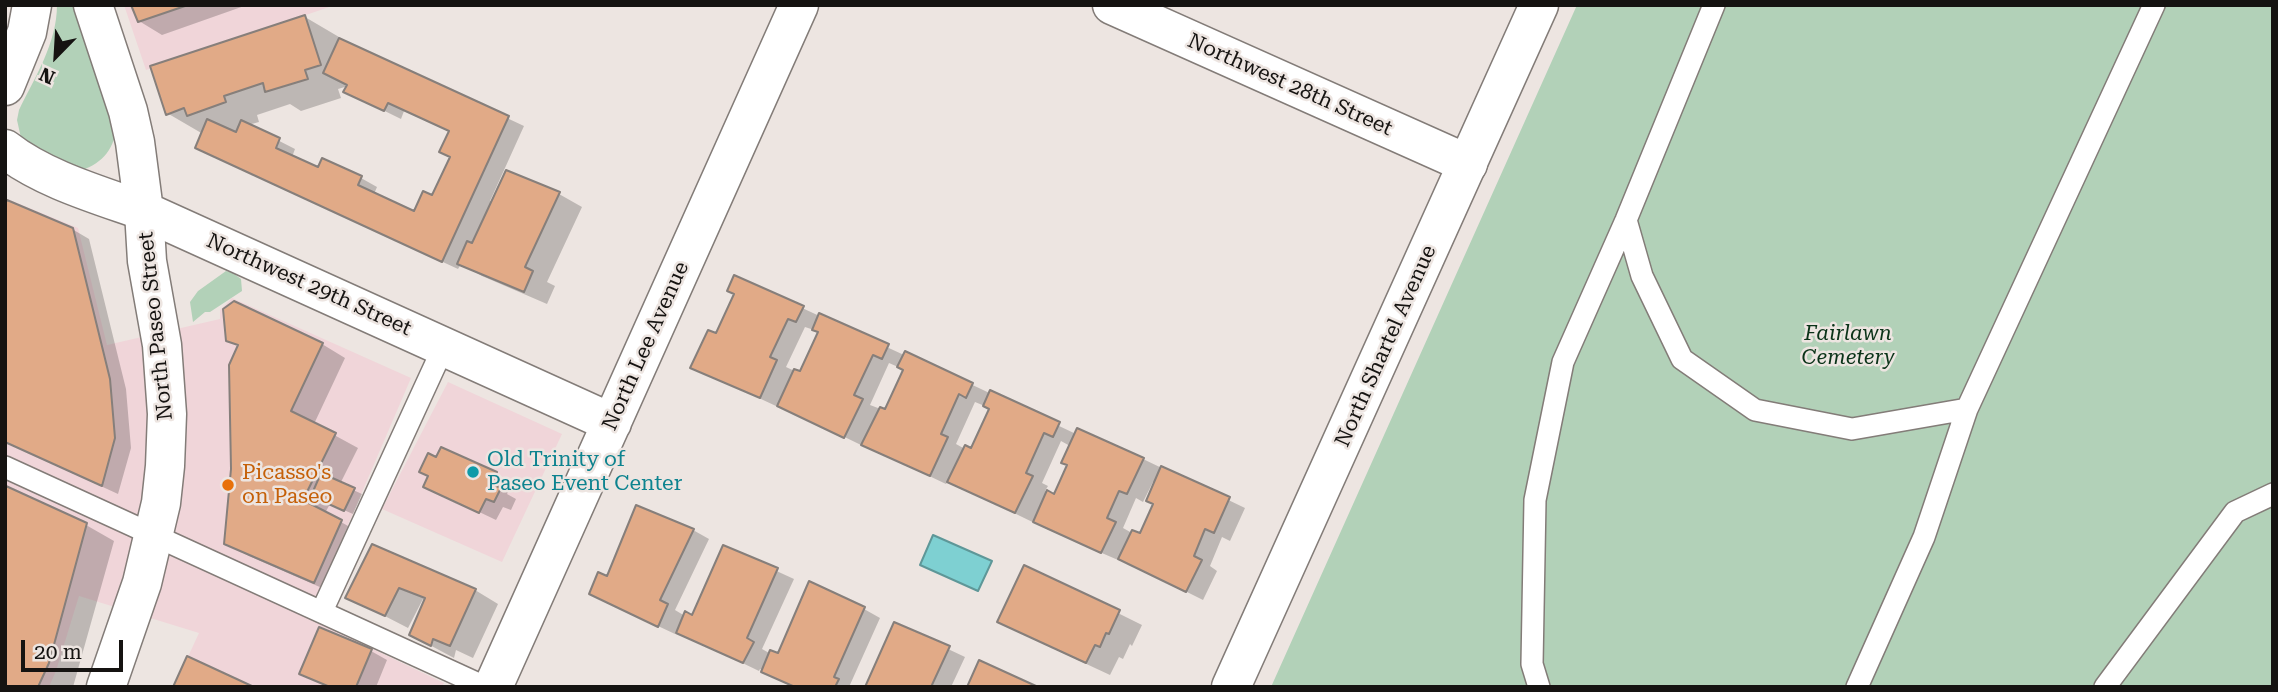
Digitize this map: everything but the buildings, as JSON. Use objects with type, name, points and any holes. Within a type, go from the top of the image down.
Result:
[{"type":"street","points":[[5,86],[27,32],[32,5]]},
{"type":"street","name":"North Paseo Street","points":[[93,5],[128,111],[135,142],[147,261],[162,345],[167,414],[165,466],[155,535],[130,624],[106,687]]},
{"type":"street","name":"North Lee Avenue","points":[[493,687],[799,5]]},
{"type":"street","name":"Northwest 28th Street","points":[[1112,5],[1468,164]]},
{"type":"street","name":"North Shartel Avenue","points":[[1231,687],[1539,5]]},
{"type":"street","name":"Northwest 29th Street","points":[[5,149],[19,160],[84,189],[144,211],[612,423]]},
{"type":"lane","points":[[1539,687],[1532,664],[1535,500],[1563,362],[1626,220],[1714,5]]},
{"type":"lane","points":[[1857,687],[1924,537],[1967,410],[2154,5]]},
{"type":"lane","points":[[1626,220],[1642,276],[1682,359],[1755,410],[1852,429],[1967,410]]},
{"type":"lane","points":[[321,611],[444,346]]},
{"type":"lane","points":[[5,467],[485,687]]},
{"type":"lane","points":[[2105,687],[2235,512],[2273,494]]},
{"type":"lane","points":[[1521,687],[1532,664]]},
{"type":"shaded area","points":[[124,5],[335,5],[146,70]]},
{"type":"shaded area","points":[[5,198],[78,228],[107,345],[220,319],[220,310],[232,298],[411,378],[308,618],[444,683],[442,687],[174,687],[199,633],[79,596],[49,687],[5,687]]},
{"type":"shaded area","name":"Old Trinity of Paseo Event Center","points":[[448,382],[562,434],[502,562],[382,509]]},
{"type":"green space","points":[[57,5],[75,5],[116,132],[111,147],[102,159],[90,167],[74,172],[21,138],[17,120],[19,110],[49,46]]},
{"type":"green space","name":"Fairlawn Cemetery","points":[[1577,5],[2273,5],[2273,687],[1271,687]]},
{"type":"green space","points":[[226,271],[241,279],[242,291],[193,322],[190,302],[198,291]]},
{"type":"water","points":[[933,535],[992,561],[978,591],[920,565]]},
{"type":"place","name":"Old Trinity of Paseo Event Center","points":[[473,472]]},
{"type":"place","name":"Picasso's on Paseo","points":[[228,485]]}]
